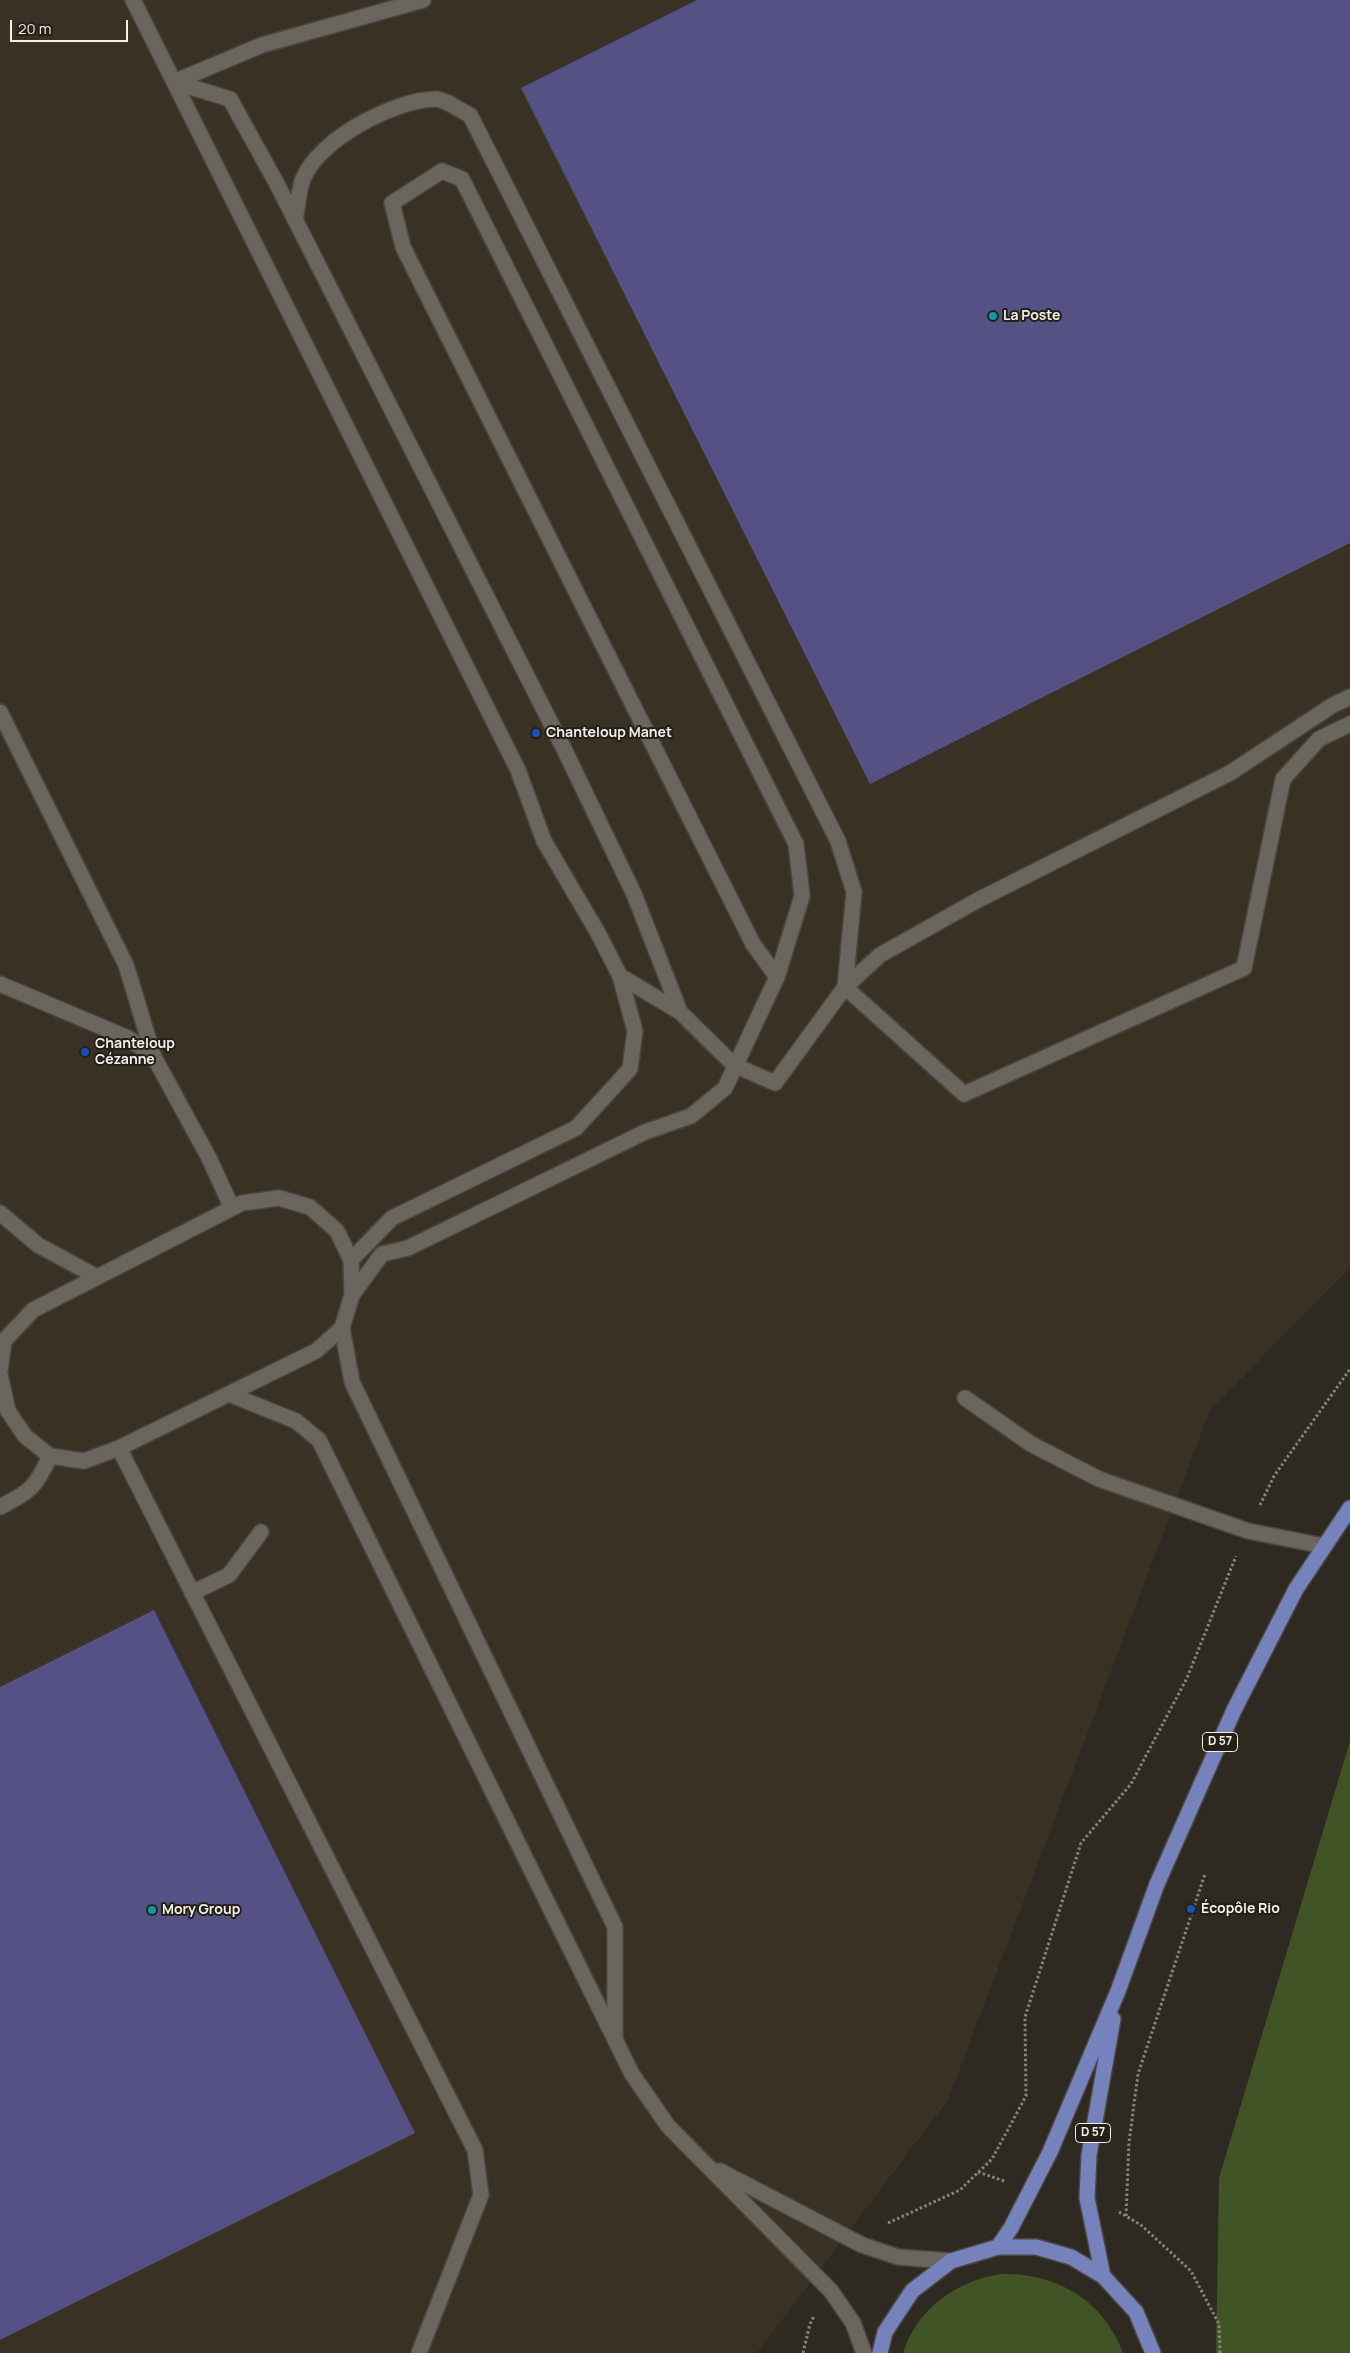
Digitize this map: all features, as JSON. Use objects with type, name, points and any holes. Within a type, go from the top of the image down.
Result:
[{"type":"main road","name":"D 57","points":[[998,2247],[1011,2228],[1050,2152],[1118,1991],[1157,1884],[1234,1710],[1296,1589],[1350,1508]]},
{"type":"main road","name":"D 57","points":[[1103,2276],[1087,2198],[1089,2155],[1118,1991]]},
{"type":"main road","points":[[880,2353],[885,2332],[912,2291],[951,2261],[998,2247],[1036,2248],[1053,2252],[1071,2257],[1103,2276],[1136,2312],[1153,2353]]},
{"type":"lane","points":[[133,0],[514,762],[544,841],[598,933],[620,976],[635,1031],[630,1069],[576,1128],[392,1218],[351,1260]]},
{"type":"lane","points":[[174,82],[262,45],[423,0]]},
{"type":"lane","points":[[174,82],[230,99],[295,220],[564,749],[634,894],[680,1012]]},
{"type":"lane","points":[[295,220],[303,178],[326,147],[349,130],[397,106],[437,99],[470,115],[838,841],[854,892],[845,987]]},
{"type":"lane","points":[[352,1295],[382,1254],[408,1248],[645,1132],[690,1116],[725,1088],[734,1064],[777,977],[802,896],[796,844],[462,179],[442,171],[392,204],[402,247],[753,944],[777,977]]},
{"type":"lane","points":[[620,976],[680,1012],[734,1064],[775,1083],[845,987],[880,955],[978,900],[1230,773],[1350,696]]},
{"type":"lane","points":[[0,712],[126,965],[154,1057],[210,1158],[232,1208]]},
{"type":"lane","points":[[845,987],[964,1094],[1244,968],[1283,779],[1319,739],[1350,724]]},
{"type":"lane","points":[[0,984],[128,1038],[154,1057]]},
{"type":"lane","points":[[342,1328],[316,1351],[119,1448],[84,1460],[50,1456],[25,1436],[8,1411],[0,1373],[2,1341],[33,1310],[232,1208],[242,1204],[279,1198],[310,1208],[337,1231],[351,1260],[352,1295],[342,1328],[352,1382],[615,1927],[615,2040]]},
{"type":"lane","points":[[0,1213],[38,1245],[97,1277]]},
{"type":"lane","points":[[229,1394],[296,1421],[319,1440],[632,2074],[668,2126],[831,2291],[853,2322],[864,2353]]},
{"type":"lane","points":[[965,1398],[1030,1444],[1099,1479],[1248,1531],[1324,1546]]},
{"type":"lane","points":[[119,1448],[475,2150],[481,2195],[419,2353]]},
{"type":"lane","points":[[0,1506],[26,1494],[41,1474],[50,1456]]},
{"type":"lane","points":[[192,1594],[229,1575],[262,1532]]},
{"type":"lane","points":[[708,2165],[862,2245],[898,2257],[951,2261]]},
{"type":"path","points":[[883,2225],[960,2190],[992,2159],[1026,2096],[1024,2017],[1081,1843],[1131,1784],[1187,1678],[1248,1531],[1274,1476],[1350,1368]]},
{"type":"path","points":[[1126,2216],[1129,2142],[1138,2074],[1205,1874]]},
{"type":"path","points":[[978,2172],[1011,2183]]},
{"type":"path","points":[[1111,2207],[1140,2225],[1190,2271],[1219,2324],[1220,2353]]},
{"type":"path","points":[[803,2353],[810,2324],[818,2310]]},
{"type":"shaded area","points":[[0,0],[1350,0],[1350,1268],[1210,1410],[948,2100],[757,2353],[0,2353]]},
{"type":"green space","points":[[1350,1741],[1350,2353],[1216,2353],[1219,2178]]},
{"type":"green space","points":[[1001,2274],[1040,2278],[1058,2284],[1075,2293],[1104,2318],[1115,2334],[1123,2353],[903,2353],[909,2337],[918,2323],[940,2300],[954,2290],[969,2283]]},
{"type":"building","name":"La Poste","points":[[697,0],[1350,0],[1350,543],[870,784],[521,88]]},
{"type":"building","name":"Mory Group","points":[[154,1610],[415,2133],[0,2340],[0,1687]]},
{"type":"place","name":"La Poste","points":[[993,316]]},
{"type":"place","name":"Chanteloup Manet","points":[[536,733]]},
{"type":"place","name":"Chanteloup Cézanne","points":[[85,1052]]},
{"type":"place","name":"Écopôle Rio","points":[[1191,1909]]},
{"type":"place","name":"Mory Group","points":[[152,1910]]}]
